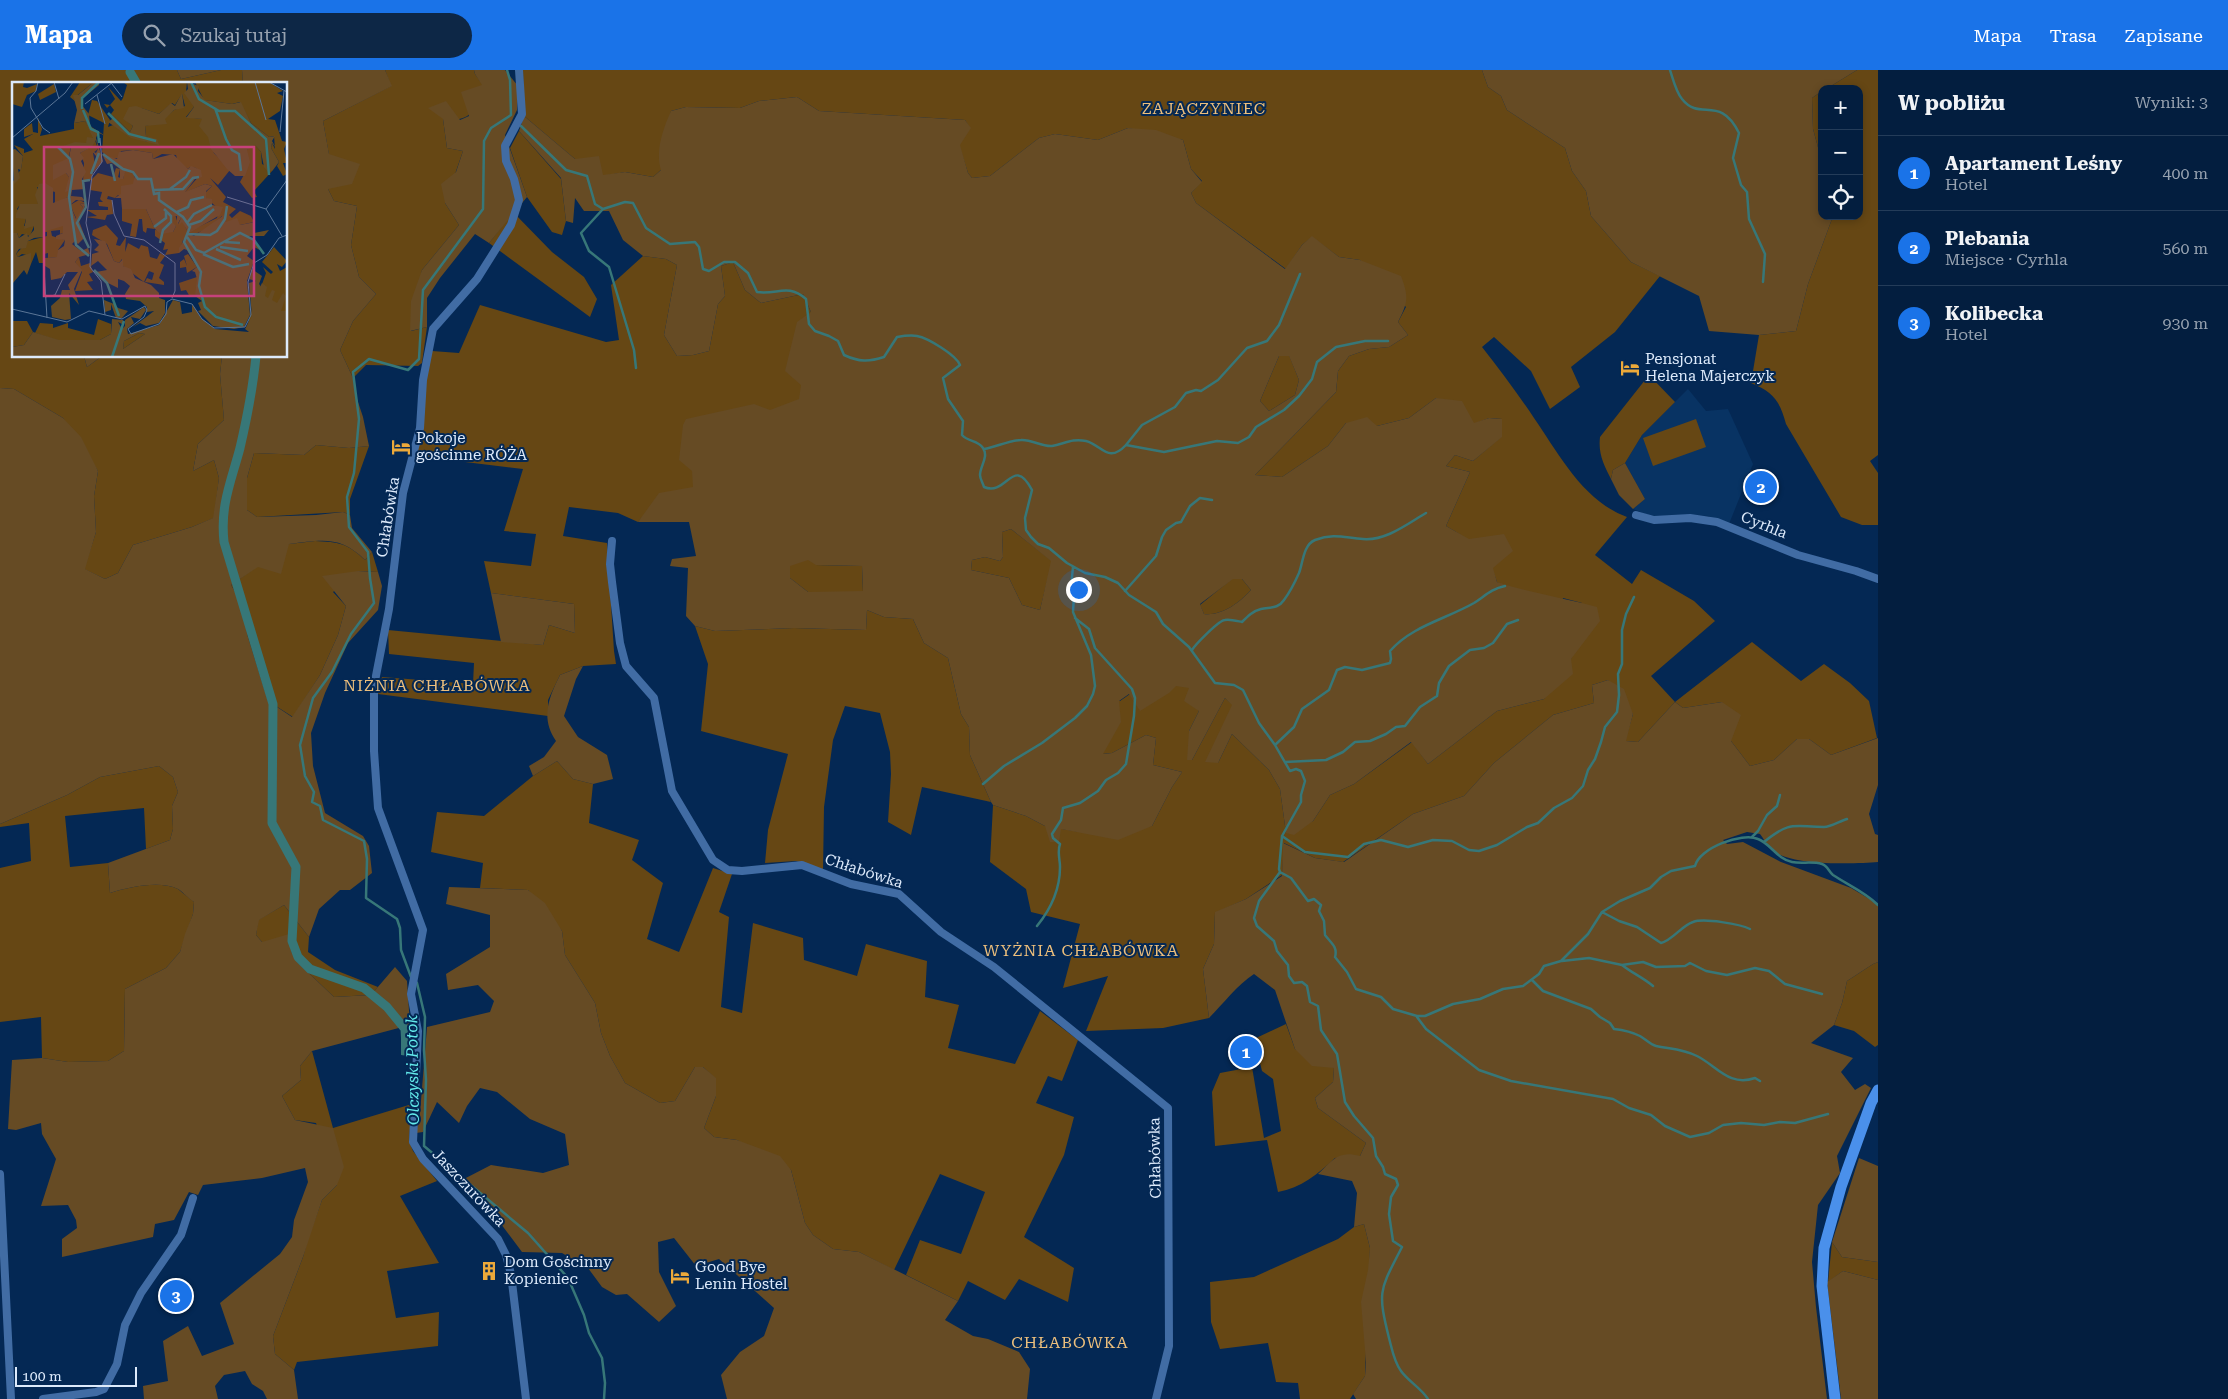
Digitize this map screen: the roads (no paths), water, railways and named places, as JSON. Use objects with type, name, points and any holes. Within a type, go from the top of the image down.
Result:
[{"type":"street","name":"Chłabówka","points":[[411,994],[423,930],[378,808],[374,751],[374,686],[389,609],[403,493],[420,428],[423,380],[433,329],[477,279],[511,225],[519,200],[514,179],[506,161],[505,146],[522,114],[519,70]]},
{"type":"street","name":"Cyrhla","points":[[1636,515],[1654,520],[1690,518],[1717,522],[1798,555],[1856,570],[1878,580]]},
{"type":"street","name":"Chłabówka","points":[[612,541],[610,564],[612,582],[620,643],[626,666],[654,698],[672,791],[713,860],[728,870],[742,871],[802,866],[852,884],[899,894],[941,932],[994,967],[1168,1108],[1169,1346],[1156,1399]]},
{"type":"street","name":"Jaszczurówka","points":[[411,994],[418,1032],[414,1146],[440,1178],[493,1234],[506,1254],[511,1274],[526,1399]]},
{"type":"street","points":[[1834,1399],[1822,1286],[1823,1252],[1835,1207],[1876,1092]]},
{"type":"street","points":[[0,1174],[11,1399]]},
{"type":"street","points":[[43,1399],[96,1392],[104,1389],[121,1351],[125,1325],[141,1293],[181,1235],[192,1198]]},
{"type":"waterway","name":"Olczyski Potok","points":[[411,977],[401,950],[400,928],[397,919],[366,898],[367,859],[364,841],[323,820],[320,806],[312,802],[314,792],[305,776],[300,745],[313,698],[332,672],[351,634],[374,603],[368,552],[349,527],[347,497],[354,473],[359,419],[353,372],[369,359],[408,370],[419,359],[423,290],[483,209],[484,141],[491,128],[511,115],[510,80],[507,70]]},
{"type":"waterway","points":[[1670,70],[1682,99],[1696,109],[1717,111],[1725,114],[1739,133],[1733,158],[1741,185],[1747,192],[1749,219],[1765,254],[1763,282]]},
{"type":"waterway","points":[[130,72],[136,82]]},
{"type":"waterway","points":[[521,126],[566,170],[587,176],[595,204],[603,209],[625,202],[633,203],[646,228],[670,244],[695,242],[699,247],[703,269],[709,271],[724,262],[735,262],[748,273],[757,292],[788,291],[799,294],[806,299],[809,324],[815,331],[838,341],[844,355],[859,360],[879,359],[884,357],[897,337],[917,336],[928,340],[953,357],[960,365],[943,378],[948,399],[963,421],[962,435],[981,445],[985,451],[985,458],[980,472],[980,478],[984,487],[992,489],[999,487],[1015,476],[1020,476],[1025,480],[1032,490],[1025,518],[1026,530],[1031,537],[1038,544],[1049,548],[1067,563],[1085,573],[1105,577],[1118,583],[1129,595],[1156,612],[1163,624],[1189,647],[1215,683],[1234,685],[1243,690],[1259,723],[1275,745],[1290,771],[1296,769],[1301,771],[1305,781],[1301,802],[1282,836],[1280,872],[1259,901],[1254,918],[1257,926],[1274,941],[1277,951],[1288,965],[1289,976],[1294,983],[1302,982],[1307,986],[1310,1002],[1318,1006],[1321,1030],[1337,1054],[1345,1102],[1373,1138],[1376,1156],[1385,1174],[1396,1179],[1398,1185],[1391,1197],[1389,1214],[1393,1241],[1402,1247],[1385,1282],[1382,1299],[1383,1310],[1391,1347],[1397,1364],[1404,1375],[1428,1399]]},
{"type":"waterway","points":[[603,209],[581,233],[589,251],[609,267],[634,350],[636,368]]},
{"type":"waterway","points":[[1126,445],[1142,425],[1175,407],[1186,393],[1196,390],[1201,391],[1218,380],[1247,348],[1267,341],[1279,325],[1300,274]]},
{"type":"waterway","points":[[984,449],[1021,440],[1048,446],[1081,440],[1092,443],[1105,452],[1110,453],[1114,453],[1126,445],[1164,452],[1217,441],[1238,443],[1249,437],[1256,427],[1284,410],[1299,396],[1312,379],[1317,362],[1336,347],[1365,341],[1388,341]]},
{"type":"waterway","points":[[256,358],[245,425],[225,505],[223,529],[224,542],[273,704],[272,823],[296,867],[292,941],[298,957],[310,969],[364,988],[387,1007],[405,1029],[406,1047],[410,1047]]},
{"type":"waterway","points":[[1125,591],[1156,556],[1166,530],[1181,522],[1190,506],[1200,498],[1212,500]]},
{"type":"waterway","points":[[1192,650],[1207,633],[1222,621],[1242,622],[1256,611],[1282,603],[1297,576],[1306,550],[1311,542],[1334,536],[1372,539],[1388,535],[1426,513]]},
{"type":"waterway","points":[[983,784],[1004,766],[1042,743],[1075,718],[1087,706],[1093,694],[1095,686],[1091,655],[1073,612],[1074,595],[1071,587],[1073,567]]},
{"type":"waterway","points":[[1275,745],[1294,727],[1302,709],[1329,690],[1337,670],[1345,667],[1362,670],[1390,663],[1390,651],[1408,635],[1463,609],[1492,591],[1505,586]]},
{"type":"waterway","points":[[1282,836],[1305,852],[1348,857],[1364,844],[1381,840],[1408,847],[1433,840],[1452,841],[1469,850],[1479,851],[1497,845],[1527,827],[1538,823],[1554,808],[1572,798],[1583,786],[1588,770],[1595,759],[1605,727],[1617,712],[1619,695],[1618,674],[1622,664],[1622,630],[1626,614],[1634,597]]},
{"type":"waterway","points":[[1037,926],[1050,906],[1060,875],[1060,844],[1053,838],[1052,834],[1061,820],[1063,808],[1080,803],[1098,791],[1106,780],[1118,773],[1126,764],[1134,716],[1135,698],[1132,689],[1095,648],[1089,629],[1075,618]]},
{"type":"waterway","points":[[1285,762],[1326,760],[1343,752],[1355,742],[1370,741],[1396,727],[1405,726],[1420,707],[1437,696],[1439,683],[1449,666],[1470,650],[1484,648],[1493,643],[1507,624],[1518,620]]},
{"type":"waterway","points":[[1752,837],[1758,831],[1767,815],[1777,806],[1780,795]]},
{"type":"waterway","points":[[1764,842],[1781,830],[1793,826],[1827,827],[1847,819]]},
{"type":"waterway","points":[[1280,872],[1291,878],[1308,901],[1314,899],[1321,905],[1319,911],[1324,921],[1325,935],[1335,948],[1335,957],[1347,972],[1356,989],[1381,997],[1393,1009],[1417,1016],[1425,1016],[1453,1004],[1480,999],[1503,989],[1523,986],[1539,974],[1544,966],[1561,961],[1588,934],[1602,912],[1620,901],[1650,888],[1661,877],[1671,871],[1695,866],[1698,859],[1704,853],[1732,840],[1751,837],[1763,841],[1778,855],[1787,860],[1796,863],[1822,864],[1833,875],[1862,892],[1878,905]]},
{"type":"waterway","points":[[1602,912],[1619,921],[1637,927],[1661,943],[1689,924],[1698,921],[1722,922],[1750,929]]},
{"type":"waterway","points":[[1562,961],[1589,958],[1622,965],[1643,962],[1656,967],[1685,966],[1690,963],[1706,971],[1727,975],[1755,968],[1769,971],[1785,984],[1822,994]]},
{"type":"waterway","points":[[1622,965],[1653,986]]},
{"type":"waterway","points":[[1532,980],[1543,991],[1591,1009],[1610,1023],[1614,1029],[1640,1036],[1654,1045],[1692,1054],[1730,1078],[1738,1080],[1755,1078],[1760,1081]]},
{"type":"waterway","name":"Olczyski Potok","points":[[415,981],[425,1017],[424,1146],[528,1233],[568,1278],[584,1315],[589,1333],[602,1358],[605,1383],[604,1399]]},
{"type":"waterway","points":[[1417,1017],[1426,1029],[1479,1070],[1511,1081],[1613,1099],[1629,1108],[1651,1115],[1665,1126],[1690,1137],[1709,1133],[1723,1125],[1795,1123],[1828,1114]]},
{"type":"place","name":"Pensjonat Helena Majerczyk","points":[[1630,368]]},
{"type":"place","name":"Pokoje gościnne RÓŻA","points":[[401,447]]},
{"type":"place","name":"Plebania","points":[[1761,487]]},
{"type":"place","name":"Apartament Leśny","points":[[1246,1052]]},
{"type":"place","name":"Dom Gościnny Kopieniec","points":[[489,1271]]},
{"type":"place","name":"Good Bye Lenin Hostel","points":[[680,1276]]},
{"type":"place","name":"Kolibecka","points":[[176,1296]]},
{"type":"district","name":"ZAJĄCZYNIEC","points":[[1204,108]]},
{"type":"district","name":"NIŻNIA CHŁABÓWKA","points":[[437,685]]},
{"type":"district","name":"WYŻNIA CHŁABÓWKA","points":[[1081,950]]},
{"type":"district","name":"CHŁABÓWKA","points":[[1070,1342]]}]
